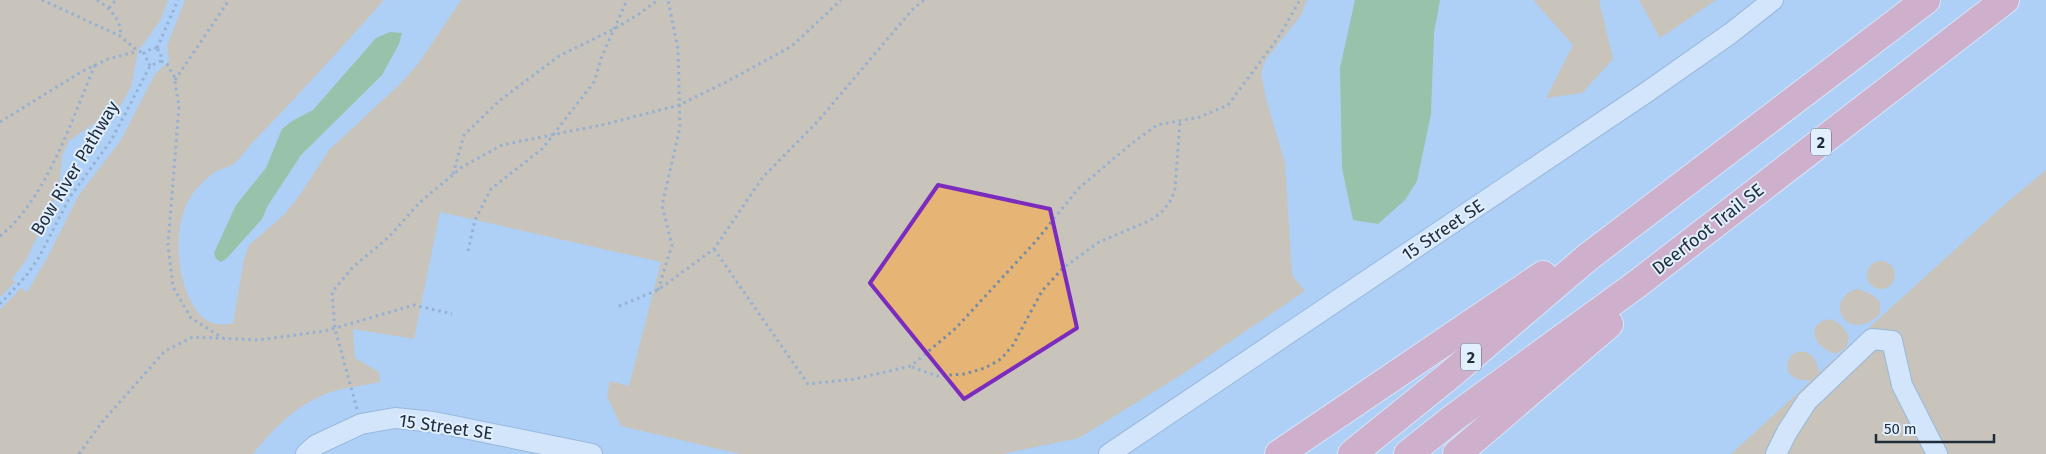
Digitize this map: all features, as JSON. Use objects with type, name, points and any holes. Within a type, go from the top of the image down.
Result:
[{"type":"highway","name":"2","points":[[1352,454],[1451,374],[1588,257],[1926,0]]},
{"type":"highway","name":"Deerfoot Trail SE","points":[[1408,454],[1456,416],[1637,284],[2005,0]]},
{"type":"highway","points":[[1279,454],[1556,266],[1588,257]]},
{"type":"highway","points":[[1457,454],[1609,323],[1637,284]]},
{"type":"street","name":"15 Street SE","points":[[1109,454],[1647,92],[1773,0]]},
{"type":"street","points":[[1776,454],[1787,432],[1807,401],[1872,339],[1885,339],[1892,341],[1902,385],[1937,454]]},
{"type":"street","name":"15 Street SE","points":[[306,454],[316,445],[361,424],[394,418],[434,422],[592,454]]},
{"type":"path","points":[[42,0],[120,36],[144,54],[150,66],[161,61]]},
{"type":"path","points":[[97,0],[109,8],[121,30],[120,36]]},
{"type":"path","points":[[109,8],[116,0]]},
{"type":"path","points":[[157,48],[178,0]]},
{"type":"path","points":[[175,80],[229,0]]},
{"type":"path","points":[[468,251],[475,220],[491,188],[542,149],[594,82],[626,0]]},
{"type":"path","points":[[453,174],[464,135],[499,101],[559,56],[614,29],[658,0]]},
{"type":"path","points":[[658,290],[672,245],[662,206],[680,127],[678,49],[668,0]]},
{"type":"path","points":[[361,424],[335,329],[332,292],[353,267],[389,237],[419,203],[462,167],[502,145],[606,124],[679,105],[792,46],[841,0]]},
{"type":"path","points":[[619,306],[658,290],[714,249],[763,177],[818,121],[912,10],[924,0]]},
{"type":"path","points":[[714,249],[808,384],[855,380],[911,366],[956,328],[1036,241],[1078,190],[1132,144],[1157,126],[1200,117],[1228,105],[1278,38],[1300,0]]},
{"type":"path","points":[[144,54],[153,48],[157,48]]},
{"type":"path","points":[[157,48],[161,54],[161,61]]},
{"type":"path","points":[[0,122],[81,72],[108,59],[138,51]]},
{"type":"path","points":[[161,61],[171,69],[175,80],[179,106],[168,245],[173,287],[191,318],[224,338]]},
{"type":"path","points":[[0,236],[11,227],[35,197],[55,158],[95,66]]},
{"type":"path","name":"Bow River Pathway","points":[[0,304],[26,276],[38,259],[70,197],[112,138],[150,66]]},
{"type":"path","points":[[911,366],[937,376],[964,374],[985,368],[1001,359],[1014,345],[1042,292],[1063,268],[1099,242],[1149,221],[1160,213],[1171,200],[1175,189],[1180,121]]},
{"type":"path","points":[[79,454],[103,421],[165,350],[193,337],[259,340],[325,332],[414,305],[452,314]]},
{"type":"highlighted area","points":[[938,185],[1050,209],[1077,328],[964,399],[870,283]]},
{"type":"shaded area","points":[[0,0],[168,0],[160,21],[138,51],[131,87],[121,105],[69,141],[62,156],[59,190],[26,260],[12,279],[15,282],[0,297]]},
{"type":"shaded area","points":[[185,0],[384,0],[236,162],[212,174],[191,196],[185,208],[179,234],[182,277],[191,302],[199,314],[214,323],[233,323],[244,259],[249,245],[285,214],[329,150],[400,84],[418,64],[461,0],[1307,0],[1301,15],[1265,61],[1261,73],[1266,99],[1285,163],[1292,275],[1305,291],[1184,373],[1079,438],[1002,454],[740,454],[621,426],[607,396],[610,381],[629,386],[661,262],[440,212],[414,339],[353,329],[355,358],[379,372],[380,382],[336,390],[308,403],[278,426],[253,454],[0,454],[0,310],[21,288],[27,292],[46,260],[79,195],[121,140],[155,74],[169,61],[167,46]]},
{"type":"shaded area","points":[[1355,0],[1440,0],[1434,33],[1431,114],[1417,181],[1405,200],[1378,224],[1353,220],[1342,168],[1340,68]]},
{"type":"shaded area","points":[[1533,0],[1599,0],[1613,59],[1582,93],[1546,98],[1573,45]]},
{"type":"shaded area","points":[[1639,0],[1716,0],[1660,38]]},
{"type":"shaded area","points":[[390,32],[402,33],[399,44],[382,75],[301,155],[267,207],[262,219],[227,258],[221,262],[216,259],[214,253],[236,205],[266,168],[282,129],[292,121],[313,110],[376,38]]},
{"type":"shaded area","points":[[2046,170],[2046,454],[1731,454],[1811,381],[1796,379],[1788,372],[1787,364],[1794,353],[1806,352],[1812,356],[1817,363],[1819,373],[2004,205]]},
{"type":"shaded area","points":[[1881,261],[1891,265],[1895,275],[1891,285],[1881,289],[1871,285],[1867,275],[1871,265]]},
{"type":"shaded area","points":[[1856,289],[1870,294],[1880,302],[1880,314],[1868,322],[1858,325],[1849,323],[1843,318],[1840,310],[1841,302],[1846,295]]},
{"type":"shaded area","points":[[1830,319],[1841,326],[1849,337],[1846,348],[1836,354],[1823,347],[1815,337],[1814,331],[1816,326]]}]
